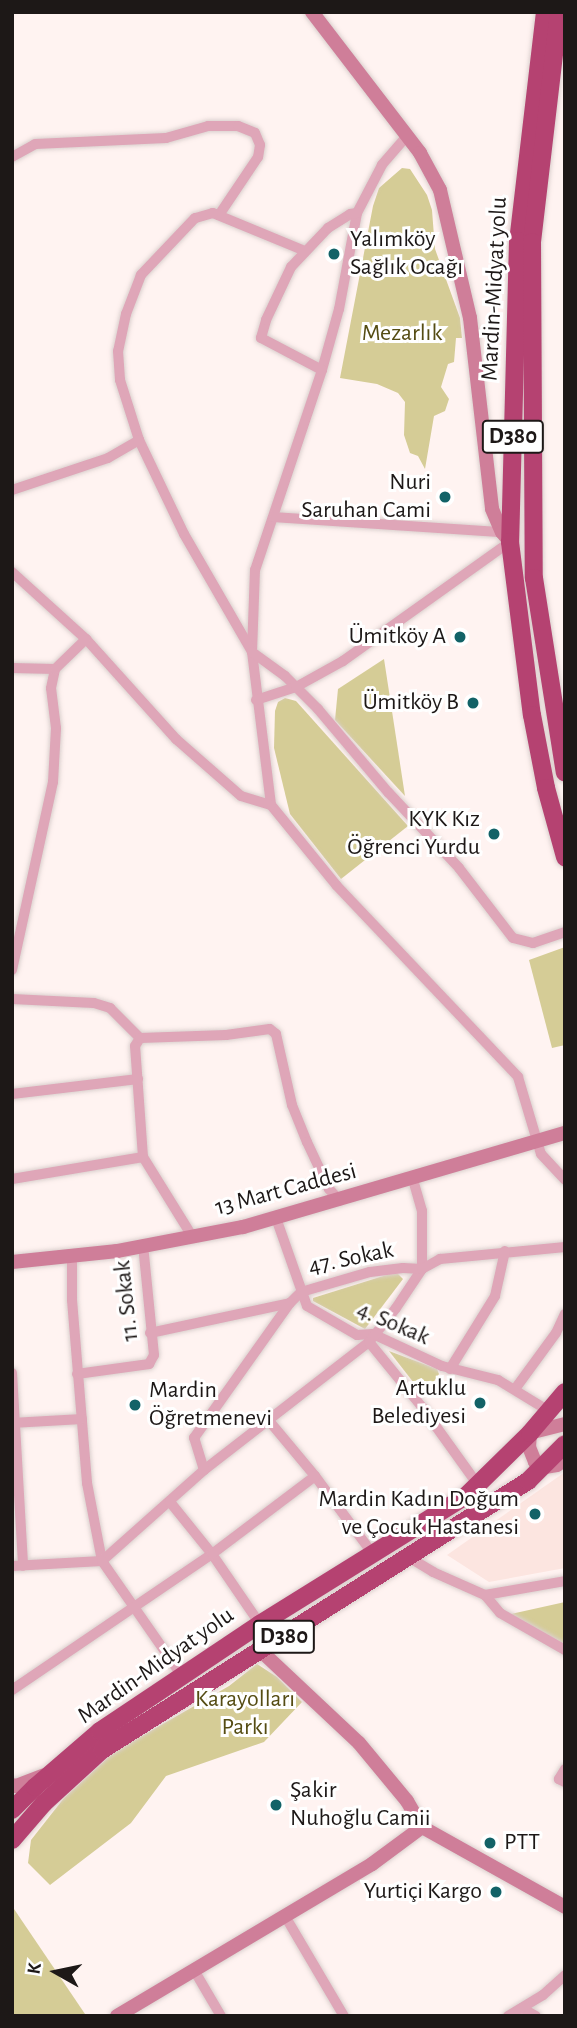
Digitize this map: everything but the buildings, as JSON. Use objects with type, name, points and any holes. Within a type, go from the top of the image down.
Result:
[{"type":"highway","name":"Mardin-Midyat yolu","points":[[545,12],[518,241],[506,537],[532,715],[546,788],[565,858]]},
{"type":"highway","name":"Mardin-Midyat yolu","points":[[559,12],[532,242],[534,578],[565,773]]},
{"type":"highway","name":"Mardin-Midyat yolu","points":[[15,1802],[61,1767],[100,1731],[260,1624],[478,1485],[530,1433],[565,1392]]},
{"type":"highway","name":"Mardin-Midyat yolu","points":[[14,1835],[44,1802],[102,1750],[555,1464],[565,1444]]},
{"type":"street","points":[[312,12],[419,153],[440,190],[470,318],[492,509],[506,537]]},
{"type":"street","points":[[12,157],[35,144],[166,138],[208,126],[238,126],[254,134],[260,145],[258,157],[219,215]]},
{"type":"street","points":[[406,138],[382,165],[357,213],[339,309],[255,570],[252,652],[271,805],[337,886],[518,1077],[541,1154],[565,1180]]},
{"type":"street","points":[[305,251],[213,213],[195,218],[141,275],[125,314],[118,351],[120,380],[139,440],[184,534],[252,652],[296,687],[459,869],[513,938],[533,943],[565,932]]},
{"type":"street","points":[[321,370],[261,338],[266,320],[291,267],[328,228],[350,214],[357,213]]},
{"type":"street","points":[[12,490],[108,458],[139,440]]},
{"type":"street","points":[[274,517],[506,537]]},
{"type":"street","points":[[257,700],[296,687],[343,661],[506,537]]},
{"type":"street","points":[[12,572],[86,639],[176,739],[241,796],[271,805]]},
{"type":"street","points":[[12,970],[53,782],[56,728],[51,688],[55,669],[86,639]]},
{"type":"street","points":[[12,667],[55,669]]},
{"type":"street","points":[[12,999],[94,1003],[110,1008],[140,1038],[226,1035],[270,1029],[276,1034],[292,1105],[307,1142],[329,1189],[340,1201]]},
{"type":"street","points":[[140,1038],[135,1046],[143,1157],[192,1236]]},
{"type":"street","points":[[12,1094],[138,1079]]},
{"type":"street","name":"13 Mart Caddesi","points":[[12,1262],[117,1251],[276,1219],[565,1133]]},
{"type":"street","points":[[12,1179],[143,1157]]},
{"type":"street","points":[[12,1373],[18,1566],[102,1562],[204,1470],[270,1422],[371,1338],[422,1269],[422,1211],[412,1177]]},
{"type":"street","name":"4. Sokak","points":[[276,1219],[307,1306],[357,1335],[450,1369],[477,1373],[515,1389],[549,1411]]},
{"type":"street","name":"11. Sokak","points":[[78,1374],[149,1364],[154,1355],[143,1245]]},
{"type":"street","name":"47. Sokak","points":[[150,1333],[290,1303],[300,1292],[370,1272],[422,1269],[440,1259],[565,1247]]},
{"type":"street","points":[[450,1369],[495,1296],[505,1251]]},
{"type":"street","points":[[72,1255],[87,1483],[102,1562],[183,1676]]},
{"type":"street","points":[[204,1470],[194,1438],[290,1303]]},
{"type":"street","points":[[515,1389],[556,1333],[565,1314]]},
{"type":"street","points":[[371,1338],[478,1485]]},
{"type":"street","points":[[14,1423],[82,1419]]},
{"type":"street","points":[[270,1422],[315,1476],[373,1554]]},
{"type":"street","points":[[555,1464],[535,1462],[531,1455],[530,1433],[565,1424]]},
{"type":"street","points":[[12,1690],[212,1554],[315,1476]]},
{"type":"street","points":[[170,1502],[212,1554],[260,1624]]},
{"type":"street","points":[[410,1558],[433,1572],[485,1595],[500,1614],[565,1650]]},
{"type":"street","points":[[485,1595],[565,1581]]},
{"type":"street","points":[[261,1651],[359,1743],[407,1801],[422,1827],[565,1906]]},
{"type":"street","points":[[12,1785],[16,1786],[61,1767]]},
{"type":"street","points":[[565,1769],[559,1779],[565,1782]]},
{"type":"street","points":[[15,1802],[34,1816]]},
{"type":"street","points":[[117,2016],[405,1843],[422,1827]]},
{"type":"street","points":[[285,1916],[344,2016]]},
{"type":"street","points":[[194,1970],[221,2016]]},
{"type":"street","points":[[508,2016],[543,1995],[565,1975]]},
{"type":"street","points":[[522,2008],[536,2016]]},
{"type":"shaded area","name":"Mardin Kadın Doğum ve Çocuk Hastanesi","points":[[565,1472],[565,1568],[489,1582],[447,1555]]},
{"type":"green space","name":"Mezarlık","points":[[402,168],[410,169],[427,195],[432,210],[435,249],[460,318],[462,338],[456,338],[454,362],[448,364],[441,387],[449,399],[445,411],[434,416],[425,469],[418,456],[410,453],[404,435],[405,402],[398,393],[377,384],[340,378],[373,206],[379,188]]},
{"type":"green space","points":[[384,659],[405,796],[335,720],[338,689]]},
{"type":"green space","points":[[285,698],[296,701],[408,826],[341,879],[290,814],[274,748],[275,711],[278,702]]},
{"type":"green space","points":[[565,947],[565,1045],[552,1048],[529,960]]},
{"type":"green space","points":[[396,1272],[403,1279],[365,1329],[313,1301],[313,1298]]},
{"type":"green space","points":[[389,1351],[437,1369],[439,1374],[424,1396]]},
{"type":"green space","points":[[565,1602],[565,1645],[511,1614]]},
{"type":"green space","name":"Karayolları Parkı","points":[[257,1664],[277,1677],[302,1702],[264,1742],[166,1776],[131,1823],[50,1885],[28,1863],[31,1840],[64,1798],[114,1752],[229,1686]]},
{"type":"green space","points":[[12,1906],[85,2014],[12,2016]]},
{"type":"place","name":"Yalımköy Sağlık Ocağı","points":[[334,254]]},
{"type":"place","name":"Nuri Saruhan Cami","points":[[445,497]]},
{"type":"place","name":"Ümitköy A","points":[[460,637]]},
{"type":"place","name":"Ümitköy B","points":[[473,703]]},
{"type":"place","name":"KYK Kız Öğrenci Yurdu","points":[[494,834]]},
{"type":"place","name":"Artuklu Belediyesi","points":[[480,1403]]},
{"type":"place","name":"Mardin Öğretmenevi","points":[[135,1405]]},
{"type":"place","name":"Mardin Kadın Doğum ve Çocuk Hastanesi","points":[[535,1514]]},
{"type":"place","name":"Şakir Nuhoğlu Camii","points":[[276,1805]]},
{"type":"place","name":"PTT","points":[[490,1843]]},
{"type":"place","name":"Yurtiçi Kargo","points":[[496,1892]]}]
